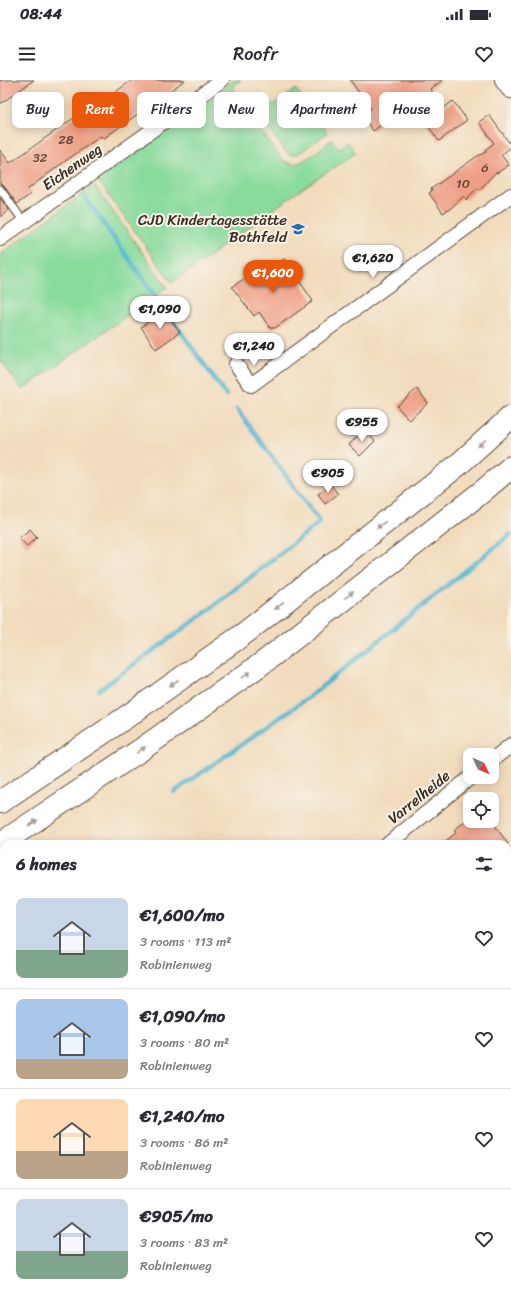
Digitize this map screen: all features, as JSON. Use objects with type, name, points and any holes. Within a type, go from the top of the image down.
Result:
[{"type":"highway","points":[[0,802],[125,718],[245,633],[458,465],[511,418]]},
{"type":"highway","points":[[6,840],[142,749],[264,662],[483,491],[511,467]]},
{"type":"main road","points":[[505,80],[511,88]]},
{"type":"street","name":"Eichenweg","points":[[0,239],[222,80]]},
{"type":"street","points":[[236,364],[251,385],[511,195]]},
{"type":"street","points":[[499,754],[511,745]]},
{"type":"street","name":"Varrelheide","points":[[393,840],[463,783]]},
{"type":"lane","points":[[0,189],[24,222]]},
{"type":"green space","points":[[234,80],[241,80],[232,87],[236,92],[217,92]]},
{"type":"green space","points":[[214,94],[214,128],[259,128],[280,157],[288,163],[296,164],[301,162],[332,140],[339,148],[348,142],[356,153],[303,188],[172,283],[97,179],[168,128],[206,128],[206,100]]},
{"type":"green space","points":[[269,100],[273,105],[277,102],[277,128],[323,128],[327,133],[298,154],[291,155],[286,152],[268,128]]},
{"type":"green space","points":[[94,185],[167,287],[22,390],[0,359],[0,255]]},
{"type":"building","points":[[0,80],[34,80],[17,92],[12,92],[12,96],[0,104]]},
{"type":"building","points":[[132,80],[185,80],[168,92],[137,92],[137,115],[129,120],[129,92],[116,92]]},
{"type":"building","points":[[350,80],[443,80],[430,89],[432,92],[379,92],[379,127],[373,131],[371,128],[371,92],[359,92]]},
{"type":"building","points":[[453,101],[467,120],[439,141],[429,128],[444,128],[444,108]]},
{"type":"building","points":[[489,115],[511,145],[511,147],[501,155],[509,165],[497,173],[496,172],[480,189],[476,189],[466,200],[464,196],[443,213],[429,193],[432,191],[431,189],[476,157],[486,152],[485,150],[494,143],[479,122]]},
{"type":"building","points":[[72,119],[72,128],[118,128],[103,139],[101,136],[28,189],[31,194],[17,204],[4,186],[0,184],[0,150],[10,163],[60,128],[64,128],[64,125]]},
{"type":"building","points":[[0,198],[9,210],[0,217]]},
{"type":"building","points":[[284,259],[313,301],[275,328],[270,328],[259,312],[254,316],[232,287],[261,267],[265,273]]},
{"type":"building","points":[[164,311],[180,332],[156,349],[141,327]]},
{"type":"building","points":[[417,389],[428,403],[409,420],[397,406]]},
{"type":"building","points":[[363,430],[375,441],[360,456],[349,445]]},
{"type":"building","points":[[331,485],[338,494],[325,504],[318,494]]},
{"type":"building","points":[[30,529],[37,537],[27,546],[19,538]]},
{"type":"building","points":[[463,823],[463,828],[497,828],[505,840],[447,840],[456,833],[454,830]]},
{"type":"waterway","points":[[84,196],[226,395]]},
{"type":"waterway","points":[[99,690],[205,613],[320,522],[237,409]]},
{"type":"waterway","points":[[174,792],[309,697],[511,534]]},
{"type":"place","name":"CJD Kindertagesstätte Bothfeld","points":[[298,229]]}]
